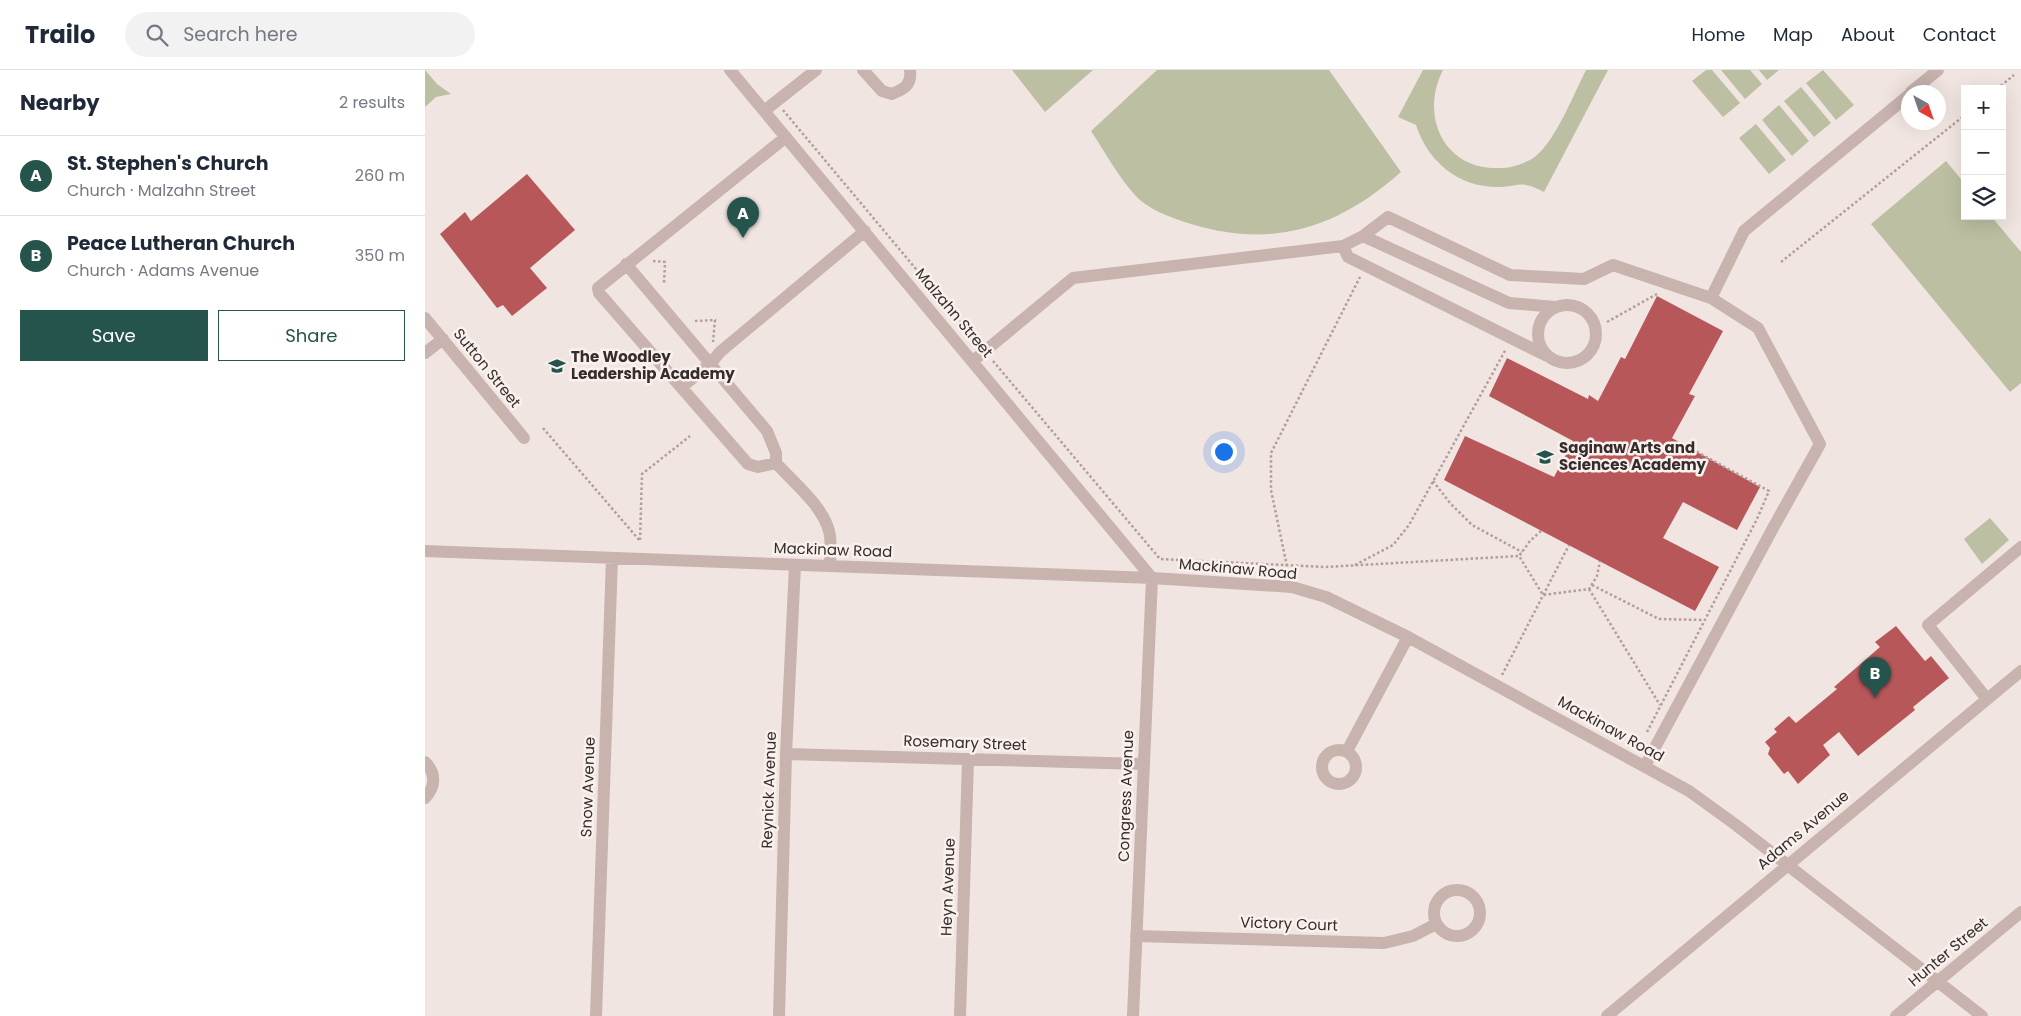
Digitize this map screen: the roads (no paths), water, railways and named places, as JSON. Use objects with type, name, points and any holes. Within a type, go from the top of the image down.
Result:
[{"type":"street","name":"Malzahn Street","points":[[730,70],[1152,578]]},
{"type":"street","points":[[764,111],[816,70]]},
{"type":"street","points":[[863,70],[882,91],[891,94],[902,90],[911,78],[910,70]]},
{"type":"street","points":[[1920,85],[1938,70]]},
{"type":"street","points":[[1711,298],[1744,231],[1901,101]]},
{"type":"street","points":[[776,463],[758,467],[748,464],[599,293],[600,285],[786,138]]},
{"type":"street","points":[[973,361],[1073,278],[1343,246],[1363,236],[1388,217],[1510,275],[1584,279],[1613,265],[1711,298],[1758,328],[1820,444],[1645,766]]},
{"type":"street","points":[[682,387],[711,363],[720,352],[865,232]]},
{"type":"street","points":[[1343,246],[1349,257],[1563,364],[1582,360],[1594,346],[1597,337],[1592,317],[1585,310],[1575,306],[1555,307],[1509,303],[1363,236]]},
{"type":"street","points":[[626,264],[767,431],[776,454],[776,463],[823,518],[830,535],[830,566]]},
{"type":"street","points":[[1547,356],[1541,348],[1538,329],[1541,320],[1555,307]]},
{"type":"street","name":"Sutton Street","points":[[425,318],[524,438]]},
{"type":"street","points":[[425,353],[443,339]]},
{"type":"street","points":[[1987,699],[1928,625],[2021,547]]},
{"type":"street","name":"Mackinaw Road","points":[[425,551],[1152,578],[1292,588],[1326,597],[1408,637],[1689,791],[1787,864],[1982,1016]]},
{"type":"street","name":"Snow Avenue","points":[[596,1016],[612,558]]},
{"type":"street","name":"Reynick Avenue","points":[[779,1016],[786,754],[795,565]]},
{"type":"street","name":"Congress Avenue","points":[[1133,1016],[1152,578]]},
{"type":"street","points":[[1347,751],[1408,637]]},
{"type":"street","name":"Adams Avenue","points":[[1607,1016],[1787,864],[2021,672]]},
{"type":"street","name":"Rosemary Street","points":[[786,754],[1144,764]]},
{"type":"street","name":"Heyn Avenue","points":[[960,1016],[968,760]]},
{"type":"street","points":[[425,762],[434,777],[433,785],[425,798]]},
{"type":"street","name":"Hunter Street","points":[[1897,1016],[2021,912]]},
{"type":"street","name":"Victory Court","points":[[1136,936],[1384,943],[1413,936],[1436,924]]},
{"type":"place","name":"St. Stephen's Church","points":[[743,238]]},
{"type":"place","name":"The Woodley Leadership Academy","points":[[557,366]]},
{"type":"place","name":"Saginaw Arts and Sciences Academy","points":[[1545,457]]},
{"type":"place","name":"Peace Lutheran Church","points":[[1875,698]]}]
